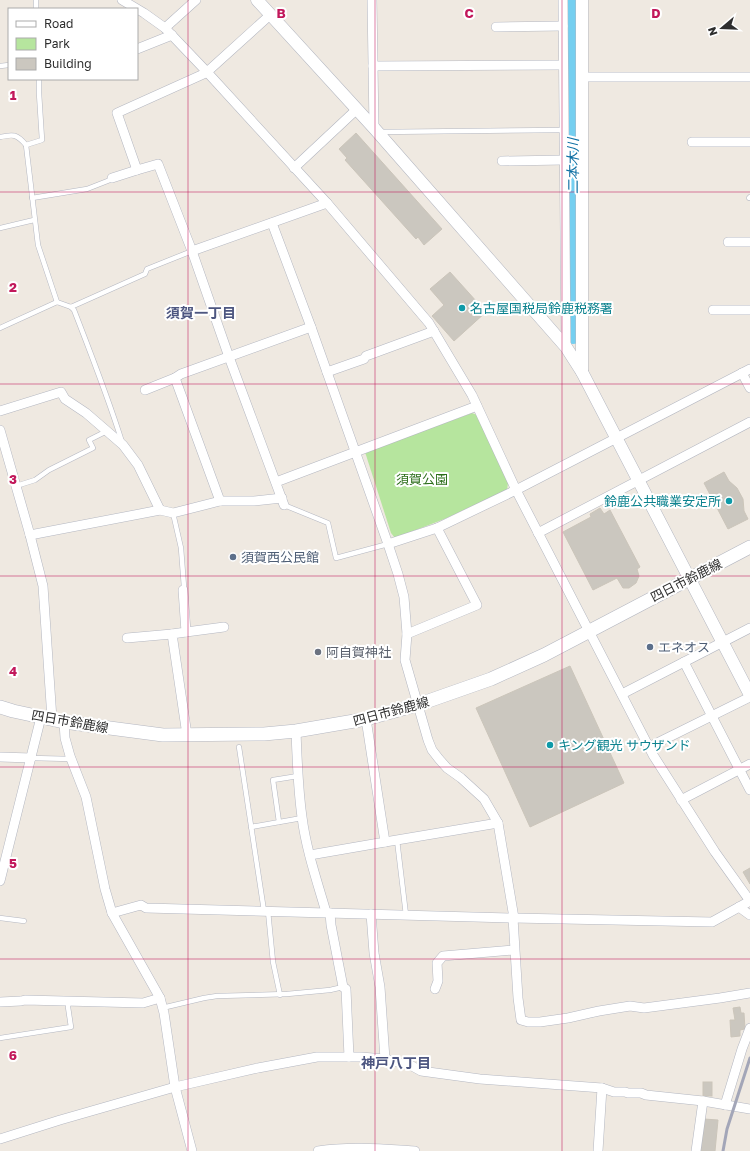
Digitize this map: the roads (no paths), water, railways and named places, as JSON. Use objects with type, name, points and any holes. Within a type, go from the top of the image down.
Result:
[{"type":"main road","name":"四日市鈴鹿線","points":[[0,707],[52,719],[163,736],[264,734],[296,731],[366,719],[417,705],[461,690],[521,666],[750,547]]},
{"type":"street","points":[[122,0],[136,8]]},
{"type":"street","points":[[138,49],[168,31],[196,0]]},
{"type":"street","points":[[257,0],[375,130],[566,346],[582,372],[750,696],[649,747]]},
{"type":"street","points":[[372,0],[375,130]]},
{"type":"street","points":[[563,0],[566,346]]},
{"type":"street","points":[[582,0],[582,372]]},
{"type":"street","points":[[112,913],[141,905],[146,908],[712,922],[750,901],[681,800],[653,755],[516,490],[472,395],[429,323],[327,203],[207,72],[168,31],[138,9]]},
{"type":"street","points":[[137,170],[117,113],[207,72],[270,15]]},
{"type":"street","points":[[496,27],[563,26]]},
{"type":"street","points":[[373,66],[563,64]]},
{"type":"street","points":[[582,77],[750,77]]},
{"type":"street","points":[[294,168],[356,110]]},
{"type":"street","points":[[692,142],[750,142]]},
{"type":"street","points":[[502,161],[564,160]]},
{"type":"street","points":[[30,535],[160,510],[173,513],[220,501],[283,502],[229,357],[192,251],[158,164],[112,178]]},
{"type":"street","points":[[192,251],[327,203]]},
{"type":"street","points":[[272,223],[356,452],[398,574],[404,597],[407,634],[405,660],[428,740],[438,759],[484,799],[498,822],[513,918],[514,950],[521,1020],[528,1022],[540,1022],[630,1006],[644,1008],[750,993]]},
{"type":"street","points":[[728,242],[750,242]]},
{"type":"street","points":[[712,310],[750,310]]},
{"type":"street","points":[[146,390],[175,378],[180,374],[311,327]]},
{"type":"street","points":[[327,372],[434,331]]},
{"type":"street","points":[[388,544],[437,528],[516,490],[746,371],[750,388]]},
{"type":"street","points":[[175,378],[220,501]]},
{"type":"street","points":[[0,411],[60,392],[65,399],[86,413],[123,445],[138,465],[160,510]]},
{"type":"street","points":[[276,482],[477,406]]},
{"type":"street","points":[[538,533],[750,422]]},
{"type":"street","points":[[0,430],[30,535],[42,586],[52,719],[65,738],[71,759],[86,797],[105,889],[112,913],[160,998],[175,1087],[192,1151]]},
{"type":"street","points":[[407,634],[477,605],[437,528]]},
{"type":"street","points":[[183,590],[186,632]]},
{"type":"street","points":[[127,638],[224,627]]},
{"type":"street","points":[[622,694],[750,628]]},
{"type":"street","points":[[172,634],[187,735]]},
{"type":"street","points":[[684,662],[750,790]]},
{"type":"street","points":[[0,881],[31,758],[52,719]]},
{"type":"street","points":[[366,719],[385,842]]},
{"type":"street","points":[[296,731],[302,818],[310,855],[328,912],[343,987],[346,989],[349,1057]]},
{"type":"street","points":[[0,757],[31,758]]},
{"type":"street","points":[[681,800],[750,764]]},
{"type":"street","points":[[310,855],[498,822]]},
{"type":"street","points":[[739,907],[750,915]]},
{"type":"street","points":[[371,914],[374,953],[380,987],[385,1059]]},
{"type":"street","points":[[436,989],[438,981],[437,963],[443,956],[514,950]]},
{"type":"street","points":[[0,1002],[25,1000],[69,1000],[143,1003],[160,998]]},
{"type":"street","points":[[725,1105],[750,1028]]},
{"type":"street","points":[[0,1139],[175,1087],[258,1068],[317,1057],[361,1057],[385,1059],[412,1066],[422,1071],[480,1079],[602,1088],[614,1092],[641,1093],[646,1095],[750,1109]]},
{"type":"street","points":[[598,1151],[602,1088]]},
{"type":"street","points":[[696,1151],[703,1102]]},
{"type":"street","points":[[318,1151],[368,1148],[415,1151]]},
{"type":"lane","points":[[26,146],[42,140],[39,80]]},
{"type":"lane","points":[[375,130],[564,130]]},
{"type":"lane","points":[[0,137],[12,135],[17,136],[26,146],[38,245],[57,302]]},
{"type":"lane","points":[[32,198],[87,189],[112,178]]},
{"type":"lane","points":[[0,228],[34,220]]},
{"type":"lane","points":[[71,307],[145,274],[147,269],[192,251]]},
{"type":"lane","points":[[0,328],[57,302],[71,307],[74,310],[110,404],[123,445]]},
{"type":"lane","points":[[16,486],[35,480],[49,470],[93,448],[90,440],[107,431]]},
{"type":"lane","points":[[283,502],[328,523],[336,558],[388,544]]},
{"type":"lane","points":[[173,513],[182,548],[183,590]]},
{"type":"lane","points":[[239,747],[273,962],[280,995]]},
{"type":"lane","points":[[31,758],[71,759]]},
{"type":"lane","points":[[279,822],[273,780],[298,776]]},
{"type":"lane","points":[[251,827],[302,818]]},
{"type":"lane","points":[[397,840],[406,915]]},
{"type":"lane","points":[[0,918],[24,921]]},
{"type":"lane","points":[[162,1008],[217,996],[280,995],[330,990],[343,987]]},
{"type":"lane","points":[[0,1038],[71,1028],[68,1007],[69,1000]]},
{"type":"waterway","name":"二本木川","points":[[573,0],[573,333]]},
{"type":"railway","points":[[723,1151],[727,1129],[750,1058]]},
{"type":"place","name":"名古屋国税局鈴鹿税務署","points":[[462,308]]},
{"type":"place","name":"鈴鹿公共職業安定所","points":[[729,501]]},
{"type":"place","name":"須賀西公民館","points":[[233,557]]},
{"type":"place","name":"エネオス","points":[[650,647]]},
{"type":"place","name":"阿自賀神社","points":[[318,652]]},
{"type":"place","name":"キング観光 サウザンド","points":[[550,745]]},
{"type":"district","name":"須賀一丁目","points":[[201,313]]},
{"type":"district","name":"神戸八丁目","points":[[396,1063]]},
{"type":"park label","name":"須賀公園","points":[[422,479]]}]
